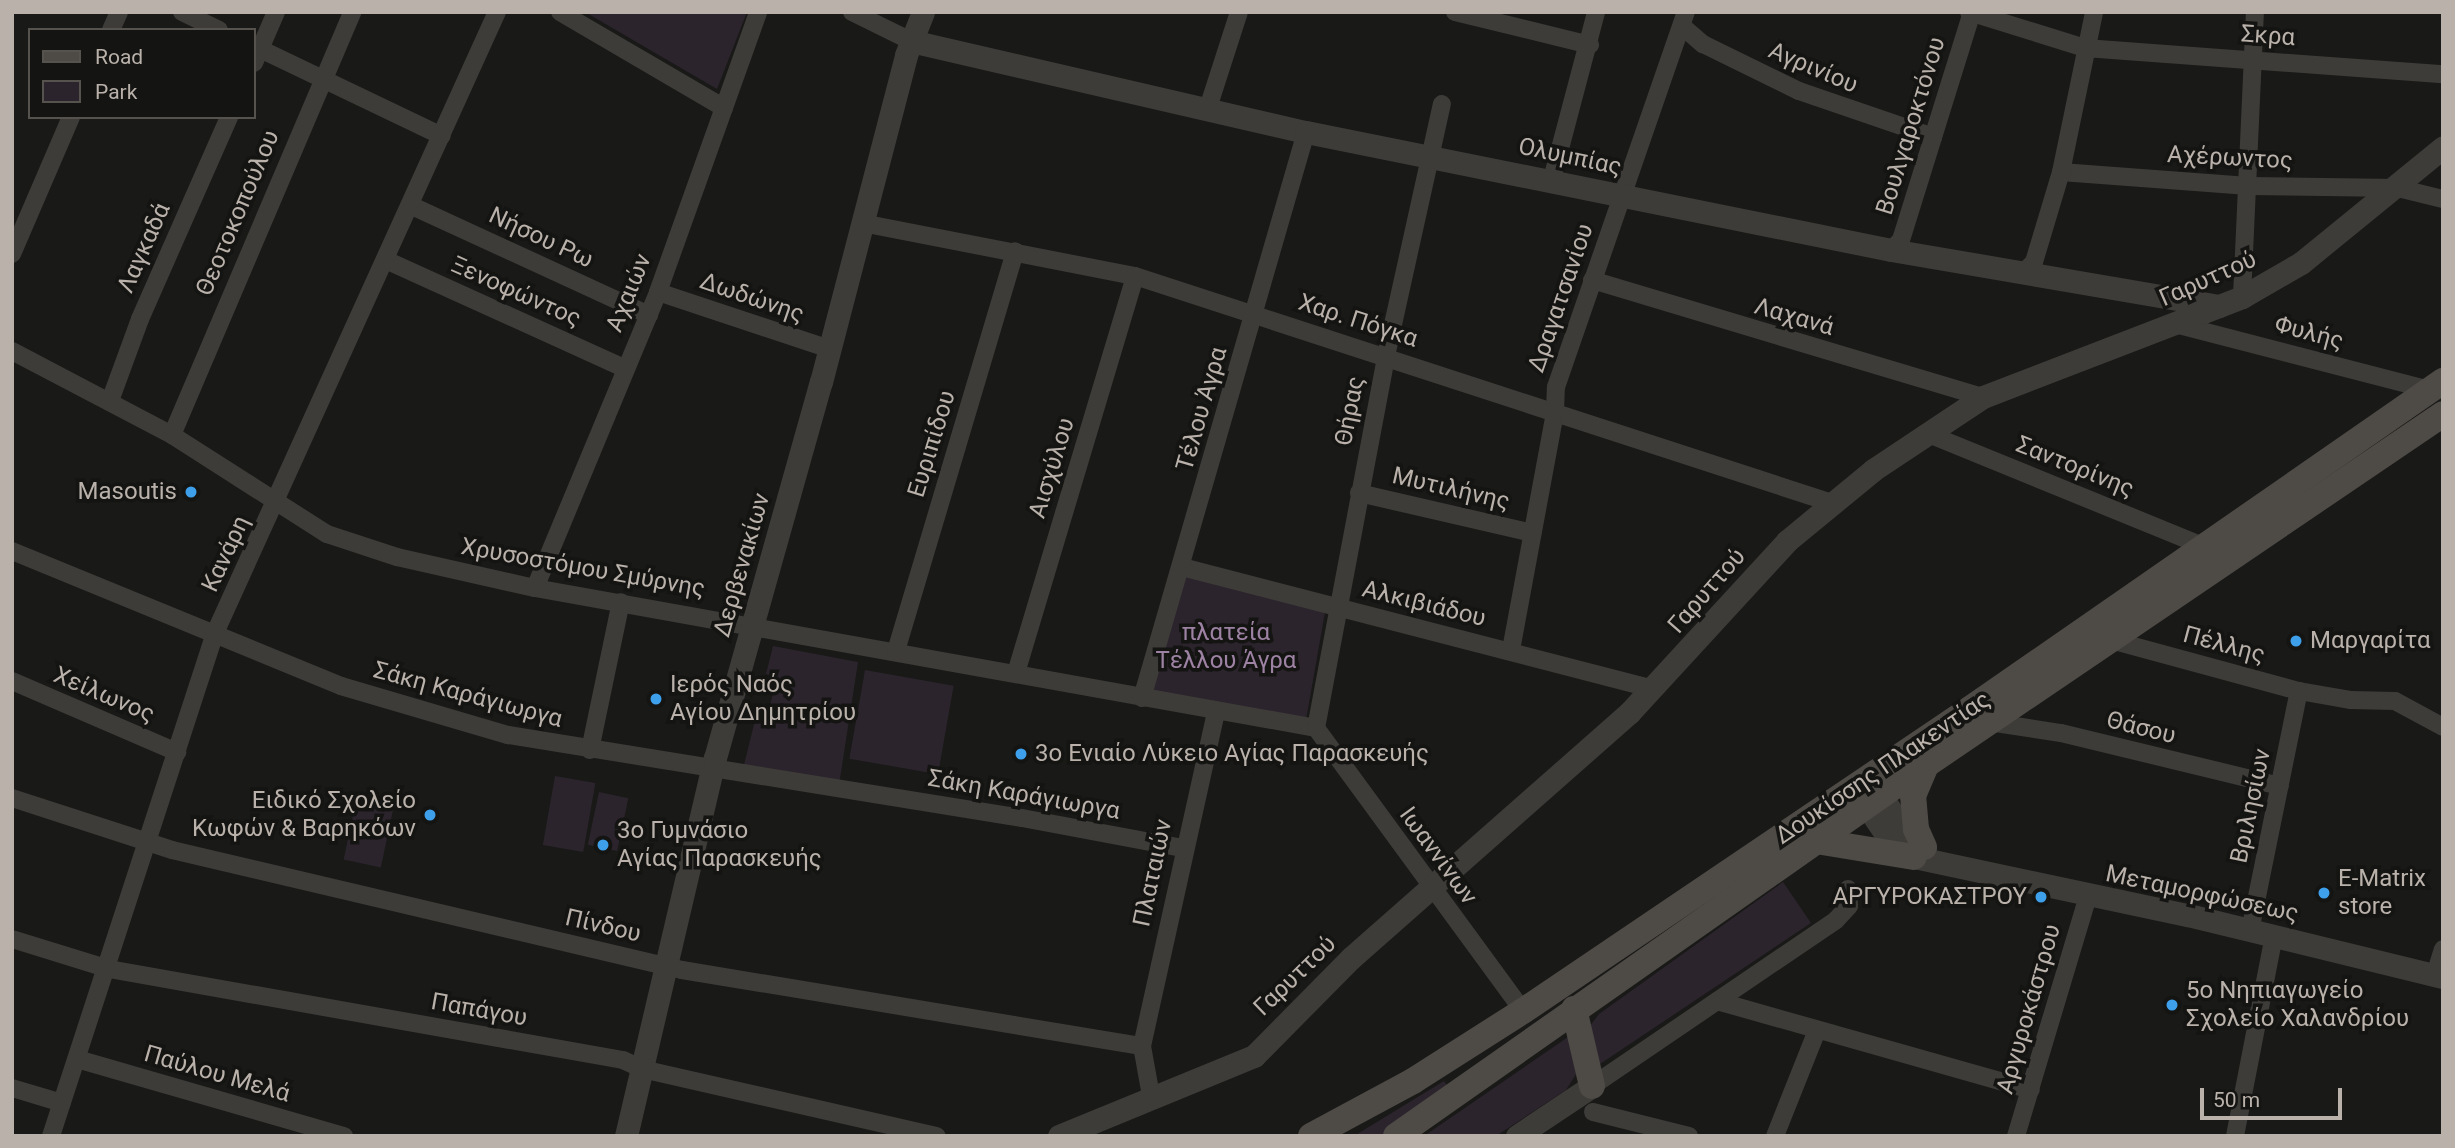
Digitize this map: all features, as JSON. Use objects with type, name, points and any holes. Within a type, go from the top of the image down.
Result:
[{"type":"main road","name":"Δουκίσσης Πλακεντίας","points":[[1311,1136],[1413,1081],[1868,793],[2205,547],[2436,385]]},
{"type":"main road","name":"Δουκίσσης Πλακεντίας","points":[[1396,1136],[1816,841],[1868,793],[1926,765],[2443,414]]},
{"type":"main road","points":[[1816,841],[1919,852],[1913,796],[1926,765]]},
{"type":"main road","points":[[1574,1009],[1593,1099]]},
{"type":"street","points":[[112,28],[120,12]]},
{"type":"street","points":[[181,12],[215,28]]},
{"type":"street","points":[[276,12],[256,52],[442,136]]},
{"type":"street","name":"Θεοτοκοπούλου","points":[[172,435],[352,12]]},
{"type":"street","name":"Κανάρη","points":[[51,1136],[109,969],[215,633],[412,206],[497,12]]},
{"type":"street","points":[[561,12],[723,107]]},
{"type":"street","name":"Αχαιών","points":[[535,588],[624,368],[658,292],[758,12]]},
{"type":"street","points":[[852,12],[911,41]]},
{"type":"street","name":"Δερβενακίων","points":[[626,1136],[712,769],[829,349],[911,41],[923,12]]},
{"type":"street","points":[[1207,111],[1239,12]]},
{"type":"street","points":[[1455,12],[1590,45]]},
{"type":"street","points":[[1552,179],[1590,45],[1596,12]]},
{"type":"street","points":[[2022,274],[2034,262],[2061,172],[2094,12]]},
{"type":"street","points":[[2232,302],[2248,186],[2255,12]]},
{"type":"street","name":"Σκρα","points":[[1971,13],[2085,48],[2443,74]]},
{"type":"street","name":"Βουλγαροκτόνου","points":[[1891,250],[1901,240],[1971,13]]},
{"type":"street","name":"Αγρινίου","points":[[1684,19],[1703,44],[1799,91],[1933,137]]},
{"type":"street","name":"Δραγατσανίου","points":[[1511,650],[1555,412],[1556,387],[1684,19]]},
{"type":"street","name":"Ολυμπίας","points":[[911,41],[1207,111],[1891,250],[2022,274],[2232,302]]},
{"type":"street","name":"Θήρας","points":[[1316,728],[1336,608],[1386,356],[1427,156],[1442,104]]},
{"type":"street","points":[[12,254],[70,119]]},
{"type":"street","name":"Λαγκαδά","points":[[110,401],[140,319],[228,119]]},
{"type":"street","name":"Τέλου Άγρα","points":[[1142,698],[1256,313],[1306,132]]},
{"type":"street","name":"Γαρυττού","points":[[1059,1136],[1254,1056],[1342,966],[1654,689],[1737,592],[1829,502],[1926,433],[1983,397],[2232,302],[2301,263],[2398,188],[2443,147]]},
{"type":"street","name":"Αχέρωντος","points":[[2061,172],[2248,186],[2398,188],[2443,199]]},
{"type":"street","name":"Νήσου Ρω","points":[[412,206],[649,315]]},
{"type":"street","name":"Χαρ. Πόγκα","points":[[862,223],[1135,276],[1256,313],[1829,502]]},
{"type":"street","name":"Ευριπίδου","points":[[896,651],[1015,251]]},
{"type":"street","name":"Ξενοφώντος","points":[[387,261],[624,368]]},
{"type":"street","name":"Αισχύλου","points":[[1016,673],[1135,276]]},
{"type":"street","name":"Λαχανά","points":[[1592,280],[1983,397]]},
{"type":"street","name":"Δωδώνης","points":[[658,292],[829,349]]},
{"type":"street","name":"Φυλής","points":[[2175,324],[2436,385]]},
{"type":"street","name":"Χρυσοστόμου Σμύρνης","points":[[12,351],[172,435],[275,505],[327,534],[361,546],[535,588],[753,624],[1216,712],[1316,728]]},
{"type":"street","name":"Σαντορίνης","points":[[1926,433],[2205,547]]},
{"type":"street","name":"Μυτιλήνης","points":[[1359,493],[1532,533]]},
{"type":"street","name":"Σάκη Καράγιωργα","points":[[12,551],[341,686],[508,735],[1183,848]]},
{"type":"street","name":"Αλκιβιάδου","points":[[1181,567],[1654,689]]},
{"type":"street","points":[[590,750],[621,602]]},
{"type":"street","name":"Πέλλης","points":[[2111,640],[2299,691],[2351,700],[2395,701],[2443,727]]},
{"type":"street","name":"Χείλωνος","points":[[12,681],[177,752]]},
{"type":"street","name":"Βριλησίων","points":[[2250,931],[2299,691]]},
{"type":"street","name":"Πλαταιών","points":[[1142,1046],[1183,848],[1216,712]]},
{"type":"street","name":"Θάσου","points":[[1989,722],[2061,733],[2280,786]]},
{"type":"street","name":"Ιωαννίνων","points":[[1316,728],[1430,888],[1523,1011]]},
{"type":"street","name":"Μεταμορφώσεως","points":[[1868,793],[1906,833],[1919,852],[1948,864],[2274,936],[2439,976]]},
{"type":"street","name":"Πίνδου","points":[[12,798],[148,842],[664,966],[1142,1046]]},
{"type":"street","points":[[1517,1136],[1593,1099],[1717,1001],[1836,920],[1849,906],[1848,889]]},
{"type":"street","name":"Αργυροκάστρου","points":[[2016,1136],[2088,895]]},
{"type":"street","points":[[2235,1136],[2274,936]]},
{"type":"street","name":"Παπάγου","points":[[12,939],[109,969],[624,1060],[642,1069],[936,1136]]},
{"type":"street","points":[[2439,976],[2443,948]]},
{"type":"street","points":[[1717,1001],[1816,1033],[2031,1090]]},
{"type":"street","points":[[1775,1136],[1816,1033]]},
{"type":"street","points":[[1142,1046],[1151,1096]]},
{"type":"street","name":"Παύλου Μελά","points":[[77,1059],[344,1136]]},
{"type":"street","points":[[12,1088],[62,1103]]},
{"type":"street","points":[[1593,1099],[1689,1136]]},
{"type":"green space","points":[[585,12],[747,12],[717,89]]},
{"type":"green space","name":"πλατεία Τέλλου Άγρα","points":[[1186,575],[1325,612],[1306,720],[1150,694]]},
{"type":"green space","points":[[773,646],[858,662],[839,785],[743,769],[757,712],[768,714],[777,677],[766,674]]},
{"type":"green space","points":[[865,670],[954,686],[938,774],[849,759]]},
{"type":"green space","points":[[555,776],[595,783],[583,852],[543,845]]},
{"type":"green space","points":[[358,792],[395,800],[381,867],[344,859]]},
{"type":"green space","points":[[599,792],[628,798],[617,851],[588,845]]},
{"type":"green space","points":[[1783,882],[1811,923],[1594,1068],[1587,1030],[1599,1014]]},
{"type":"green space","points":[[1568,1037],[1578,1071],[1566,1090],[1496,1136],[1424,1136]]},
{"type":"green space","points":[[1444,1081],[1449,1088],[1381,1136],[1354,1136]]},
{"type":"place","name":"Masoutis","points":[[191,492]]},
{"type":"place","name":"Μαργαρίτα","points":[[2296,641]]},
{"type":"place","name":"Ιερός Ναός Αγίου Δημητρίου","points":[[656,699]]},
{"type":"place","name":"3ο Ενιαίο Λύκειο Αγίας Παρασκευής","points":[[1021,754]]},
{"type":"place","name":"Ειδικό Σχολείο Κωφών & Βαρηκόων","points":[[430,815]]},
{"type":"place","name":"3ο Γυμνάσιο Αγίας Παρασκευής","points":[[603,845]]},
{"type":"place","name":"E-Matrix store","points":[[2324,893]]},
{"type":"place","name":"ΑΡΓΥΡΟΚΑΣΤΡΟΥ","points":[[2041,897]]},
{"type":"place","name":"5ο Νηπιαγωγείο Σχολείο Χαλανδρίου","points":[[2172,1005]]}]
